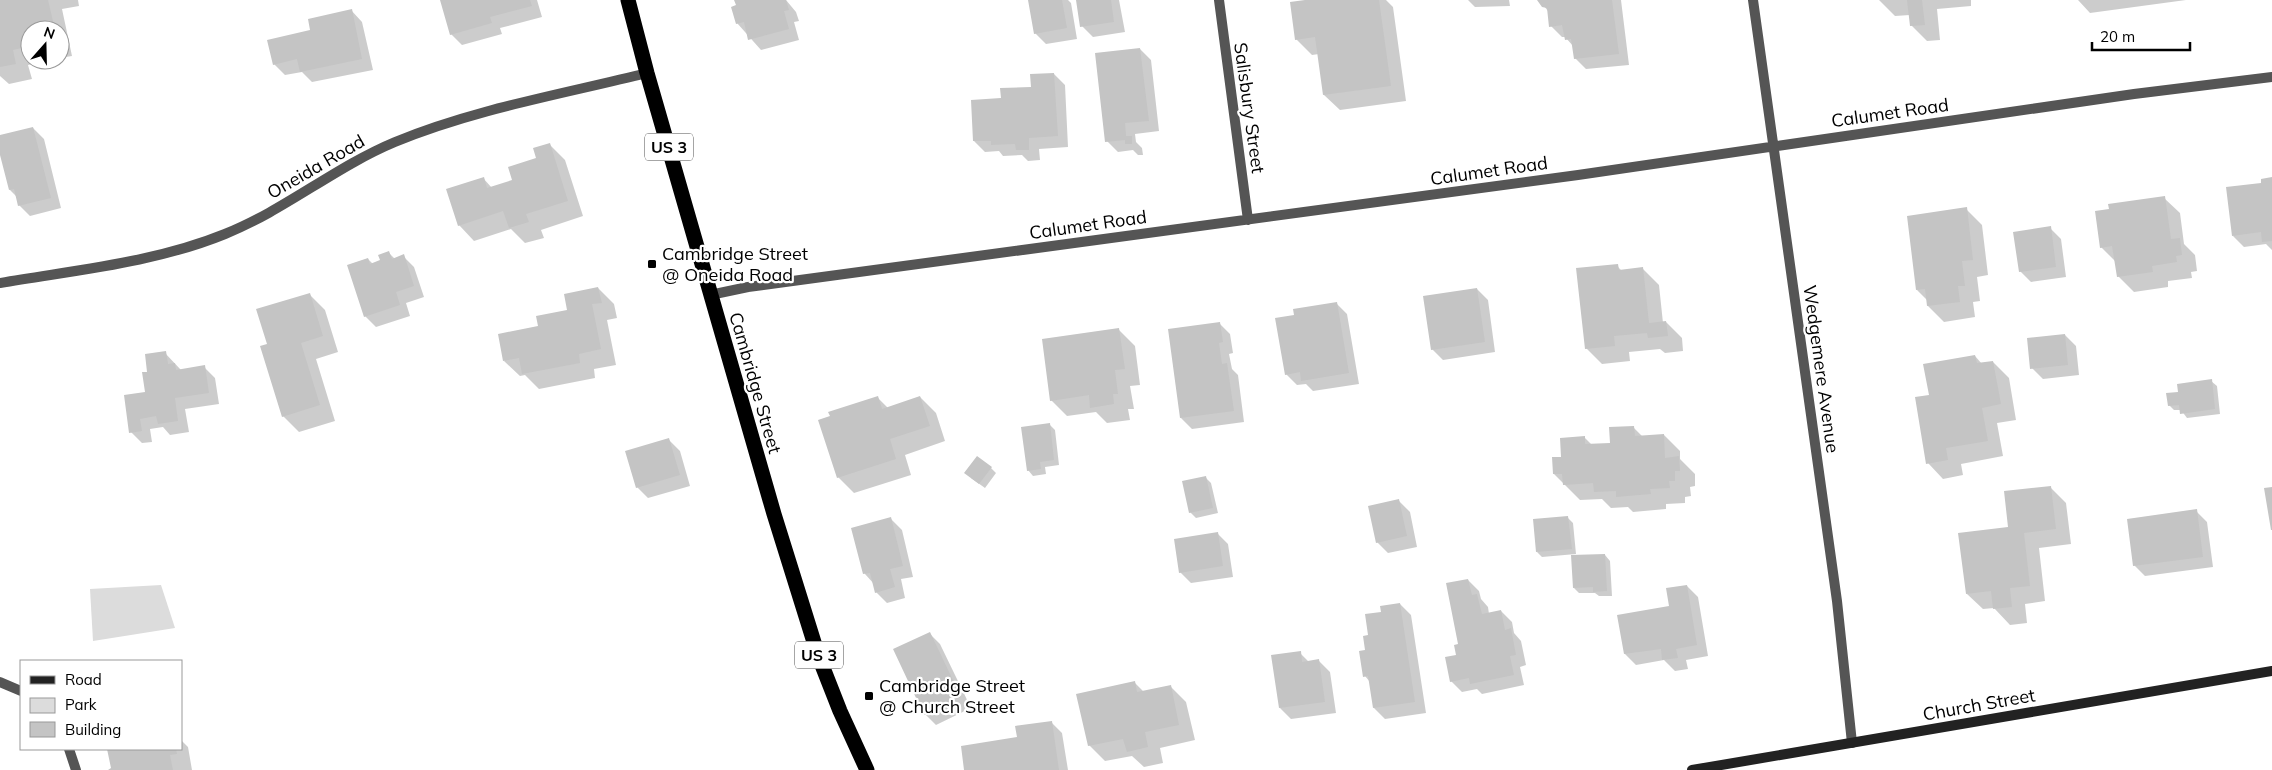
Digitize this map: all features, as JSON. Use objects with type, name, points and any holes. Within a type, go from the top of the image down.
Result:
[{"type":"highway","name":"Cambridge Street","points":[[628,0],[710,295],[774,514],[818,655],[840,711],[867,770]]},
{"type":"main road","name":"Church Street","points":[[1692,770],[2272,671]]},
{"type":"street","name":"Salisbury Street","points":[[1219,0],[1248,220]]},
{"type":"street","name":"Wedgemere Avenue","points":[[1752,0],[1837,601],[1852,743]]},
{"type":"street","name":"Oneida Road","points":[[0,284],[142,259],[195,245],[256,221],[328,177],[401,140],[454,121],[647,73]]},
{"type":"street","name":"Calumet Road","points":[[710,295],[758,286],[1578,176],[2134,94],[2272,77]]},
{"type":"street","points":[[0,682],[20,691]]},
{"type":"street","points":[[69,750],[76,770]]},
{"type":"green space","points":[[161,585],[175,628],[93,641],[90,589]]},
{"type":"building","points":[[0,0],[48,0],[53,20],[20,20],[20,48],[13,50],[16,64],[0,67]]},
{"type":"building","points":[[440,0],[530,0],[532,6],[490,17],[492,23],[450,35]]},
{"type":"building","points":[[734,0],[786,0],[789,10],[784,11],[789,29],[748,40],[744,22],[736,24],[731,7],[736,5]]},
{"type":"building","points":[[1028,0],[1062,0],[1067,28],[1034,34]]},
{"type":"building","points":[[1076,0],[1111,0],[1114,22],[1080,27]]},
{"type":"building","points":[[1305,0],[1379,0],[1391,86],[1323,95],[1315,37],[1295,40],[1290,2]]},
{"type":"building","points":[[1537,0],[1612,0],[1619,54],[1574,59],[1571,39],[1565,40],[1562,25],[1549,27],[1547,8],[1542,7]]},
{"type":"building","points":[[1907,0],[1922,0],[1925,25],[1910,26]]},
{"type":"building","points":[[352,9],[362,59],[300,72],[297,59],[273,65],[267,40],[310,30],[308,19]]},
{"type":"building","points":[[1140,48],[1149,121],[1125,123],[1126,136],[1132,136],[1132,144],[1125,144],[1125,140],[1105,142],[1095,53]]},
{"type":"building","points":[[1054,73],[1058,136],[1029,138],[1029,150],[1016,150],[1015,144],[991,145],[991,141],[973,141],[971,100],[1001,98],[1000,88],[1031,87],[1030,74]]},
{"type":"building","points":[[33,127],[51,198],[18,206],[14,189],[9,190],[0,155],[0,135]]},
{"type":"building","points":[[550,143],[568,201],[526,214],[529,222],[509,228],[503,211],[458,226],[446,189],[484,177],[487,188],[512,180],[508,167],[536,158],[533,148]]},
{"type":"building","points":[[2272,177],[2272,241],[2262,242],[2261,232],[2232,236],[2226,187],[2261,183],[2261,179]]},
{"type":"building","points":[[2165,196],[2171,239],[2180,238],[2182,255],[2176,256],[2177,262],[2152,266],[2153,272],[2117,277],[2112,246],[2100,248],[2095,211],[2109,209],[2108,204]]},
{"type":"building","points":[[1967,207],[1973,260],[1962,261],[1965,286],[1958,286],[1960,302],[1927,306],[1925,289],[1916,290],[1907,216]]},
{"type":"building","points":[[2051,226],[2056,267],[2019,272],[2013,232]]},
{"type":"building","points":[[389,251],[392,259],[404,254],[414,286],[396,292],[400,305],[364,317],[347,265],[368,258],[370,264],[380,260],[378,255]]},
{"type":"building","points":[[1618,264],[1619,270],[1643,267],[1649,323],[1666,321],[1668,336],[1648,338],[1647,333],[1614,336],[1615,346],[1585,349],[1576,268]]},
{"type":"building","points":[[598,287],[602,303],[592,304],[601,349],[579,354],[580,363],[522,374],[519,358],[503,361],[498,334],[538,326],[536,316],[567,310],[564,294]]},
{"type":"building","points":[[1477,288],[1485,342],[1431,350],[1423,296]]},
{"type":"building","points":[[310,293],[323,336],[301,343],[320,405],[282,417],[260,346],[267,344],[256,309]]},
{"type":"building","points":[[1337,302],[1349,373],[1301,381],[1300,372],[1285,375],[1275,318],[1294,315],[1293,309]]},
{"type":"building","points":[[1220,322],[1223,342],[1219,343],[1222,364],[1227,363],[1234,411],[1180,418],[1168,329]]},
{"type":"building","points":[[1119,328],[1125,369],[1115,370],[1118,394],[1113,394],[1114,404],[1090,408],[1089,395],[1050,401],[1042,339]]},
{"type":"building","points":[[2065,334],[2068,365],[2030,369],[2027,338]]},
{"type":"building","points":[[166,351],[168,364],[175,363],[176,370],[205,365],[209,393],[175,398],[178,421],[158,424],[156,416],[140,419],[142,431],[129,433],[124,395],[145,392],[142,372],[147,372],[145,354]]},
{"type":"building","points":[[1975,355],[1977,363],[1993,361],[2001,404],[1982,408],[1988,441],[1946,448],[1948,460],[1926,464],[1915,397],[1929,395],[1923,364]]},
{"type":"building","points":[[2212,379],[2215,409],[2180,414],[2179,405],[2168,406],[2166,393],[2178,392],[2177,384]]},
{"type":"building","points":[[878,396],[882,409],[920,396],[930,426],[890,439],[896,459],[837,478],[818,420],[830,416],[828,412]]},
{"type":"building","points":[[1050,423],[1054,460],[1040,462],[1041,469],[1027,471],[1021,427]]},
{"type":"building","points":[[1634,426],[1635,436],[1664,434],[1665,458],[1679,456],[1680,471],[1675,471],[1675,481],[1669,481],[1670,488],[1650,489],[1651,494],[1616,497],[1616,491],[1594,492],[1593,483],[1563,485],[1562,474],[1553,474],[1552,457],[1561,457],[1560,438],[1585,436],[1585,444],[1610,443],[1609,427]]},
{"type":"building","points":[[669,438],[680,475],[636,488],[625,451]]},
{"type":"building","points":[[977,456],[992,467],[979,484],[964,473]]},
{"type":"building","points":[[1206,476],[1213,508],[1189,513],[1182,481]]},
{"type":"building","points":[[2051,486],[2056,529],[2024,533],[2030,586],[2010,588],[2012,607],[1993,609],[1991,591],[1966,594],[1958,533],[2008,527],[2004,491]]},
{"type":"building","points":[[2272,487],[2272,530],[2271,530],[2264,488]]},
{"type":"building","points":[[1399,499],[1407,536],[1376,543],[1368,506]]},
{"type":"building","points":[[2197,509],[2203,557],[2133,566],[2127,519]]},
{"type":"building","points":[[1568,516],[1572,549],[1536,552],[1533,519]]},
{"type":"building","points":[[891,517],[903,566],[890,569],[895,587],[875,593],[870,573],[863,574],[851,528]]},
{"type":"building","points":[[1218,532],[1223,566],[1179,573],[1174,539]]},
{"type":"building","points":[[1605,554],[1607,591],[1593,592],[1593,587],[1573,588],[1571,555]]},
{"type":"building","points":[[1468,579],[1472,595],[1477,594],[1482,614],[1501,610],[1505,630],[1511,628],[1516,655],[1510,656],[1514,675],[1470,684],[1469,678],[1450,682],[1445,657],[1456,655],[1454,645],[1458,644],[1446,583]]},
{"type":"building","points":[[1687,585],[1697,645],[1676,649],[1678,658],[1662,660],[1661,649],[1624,654],[1617,615],[1669,606],[1666,588]]},
{"type":"building","points":[[1400,603],[1415,702],[1373,708],[1368,676],[1363,677],[1359,651],[1365,650],[1363,636],[1368,635],[1365,614],[1381,612],[1380,606]]},
{"type":"building","points":[[930,632],[961,697],[924,715],[893,649]]},
{"type":"building","points":[[1301,651],[1302,662],[1319,659],[1325,702],[1279,708],[1271,655]]},
{"type":"building","points":[[1135,681],[1137,692],[1171,685],[1179,725],[1145,732],[1148,747],[1127,752],[1123,739],[1088,746],[1076,694]]},
{"type":"building","points":[[1052,721],[1059,770],[964,770],[961,746],[1017,737],[1015,726]]},
{"type":"building","points":[[107,750],[176,750],[177,754],[170,755],[173,770],[108,770],[111,768]]},
{"type":"place","name":"Cambridge Street @ Oneida Road","points":[[652,264]]},
{"type":"place","name":"Cambridge Street @ Church Street","points":[[869,696]]}]
